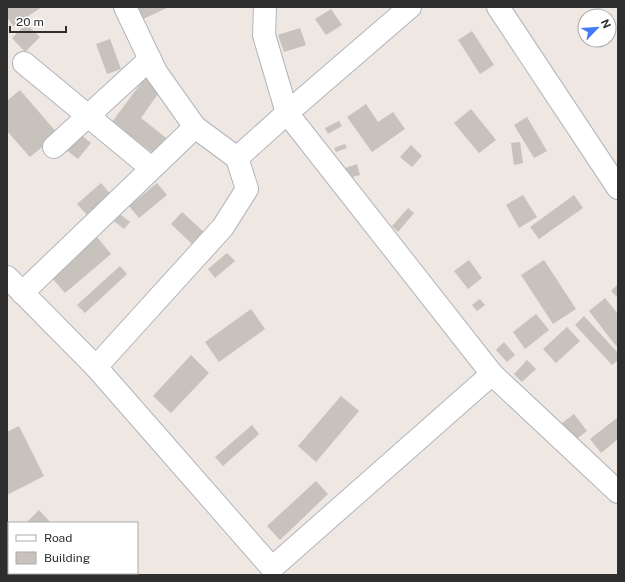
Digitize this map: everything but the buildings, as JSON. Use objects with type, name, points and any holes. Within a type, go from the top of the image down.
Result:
[{"type":"street","points":[[96,367],[223,227],[247,189],[237,158],[195,127],[156,72],[125,7]]},
{"type":"street","points":[[265,7],[264,35],[287,113],[492,374],[618,492]]},
{"type":"street","points":[[237,158],[410,7]]},
{"type":"street","points":[[498,7],[618,188]]},
{"type":"street","points":[[54,147],[150,59]]},
{"type":"street","points":[[24,63],[151,168]]},
{"type":"street","points":[[22,293],[195,127]]},
{"type":"street","points":[[7,276],[96,367],[268,572],[492,374]]}]
